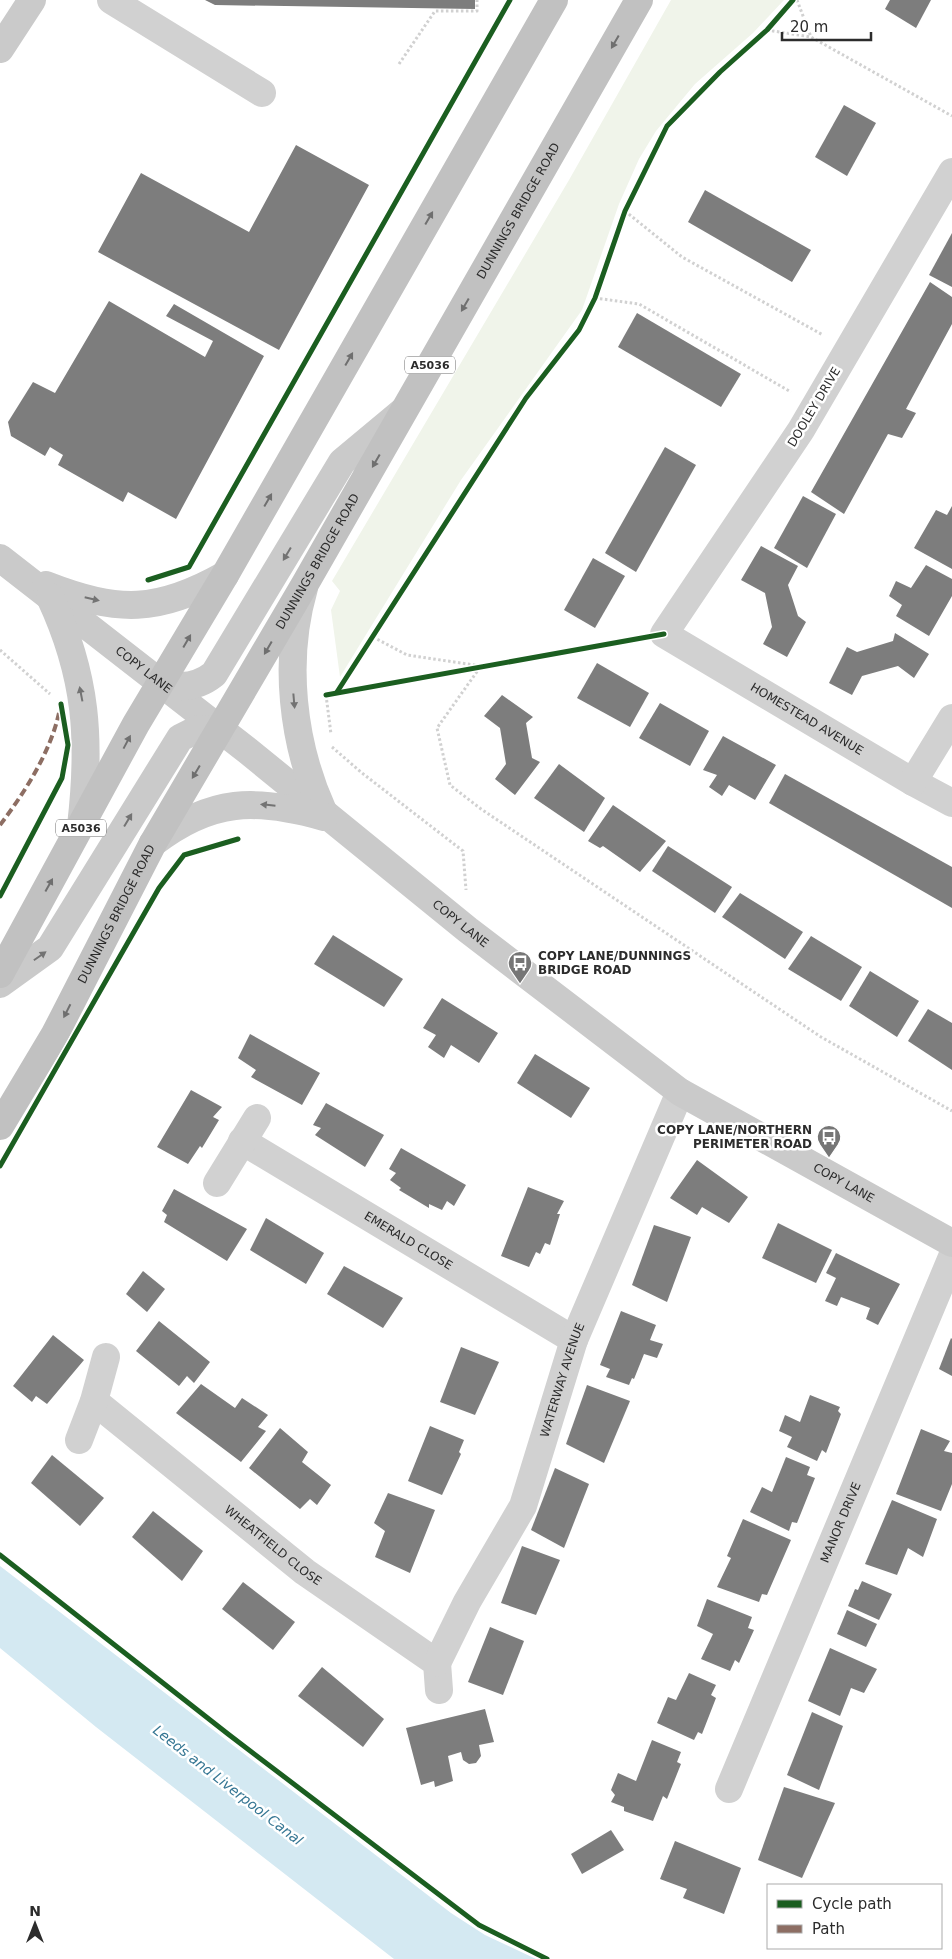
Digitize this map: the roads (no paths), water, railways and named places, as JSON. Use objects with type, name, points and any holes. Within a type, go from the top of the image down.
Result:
[{"type":"highway","name":"A5036","points":[[0,974],[136,724],[225,575],[554,0]]},
{"type":"highway","name":"DUNNINGS BRIDGE ROAD","points":[[0,1126],[55,1034],[154,843],[305,584],[639,0]]},
{"type":"main road","points":[[0,49],[32,0]]},
{"type":"main road","points":[[162,683],[185,686],[206,680],[214,674],[342,462],[405,410]]},
{"type":"main road","name":"COPY LANE","points":[[0,558],[162,683],[468,930],[680,1092],[952,1243]]},
{"type":"main road","points":[[38,586],[86,598],[139,606],[169,601],[191,593],[225,575]]},
{"type":"main road","points":[[305,584],[295,640],[294,698],[302,750],[328,816]]},
{"type":"main road","points":[[38,586],[70,646],[86,721],[86,778],[80,830]]},
{"type":"main road","points":[[0,984],[50,948],[180,738],[198,729],[221,730]]},
{"type":"main road","points":[[154,843],[192,818],[244,804],[281,807],[328,816]]},
{"type":"street","points":[[111,0],[262,92]]},
{"type":"street","name":"DOOLEY DRIVE","points":[[664,634],[816,406],[952,172]]},
{"type":"street","name":"HOMESTEAD AVENUE","points":[[664,634],[913,782],[952,803]]},
{"type":"street","points":[[913,782],[952,718]]},
{"type":"street","name":"WATERWAY AVENUE","points":[[437,1663],[467,1602],[523,1506],[574,1340],[680,1092]]},
{"type":"street","points":[[218,1183],[257,1118]]},
{"type":"street","name":"EMERALD CLOSE","points":[[242,1141],[574,1340]]},
{"type":"street","name":"MANOR DRIVE","points":[[729,1789],[952,1257]]},
{"type":"street","points":[[79,1440],[94,1401],[106,1356]]},
{"type":"street","name":"WHEATFIELD CLOSE","points":[[94,1401],[305,1572],[437,1663]]},
{"type":"street","points":[[437,1663],[439,1690]]},
{"type":"water","name":"Leeds and Liverpool Canal","points":[[0,1566],[451,1913],[485,1935],[536,1959],[394,1959],[96,1727],[0,1648]]},
{"type":"place","name":"COPY LANE/DUNNINGS BRIDGE ROAD","points":[[520,984]]},
{"type":"place","name":"COPY LANE/NORTHERN PERIMETER ROAD","points":[[829,1158]]}]
